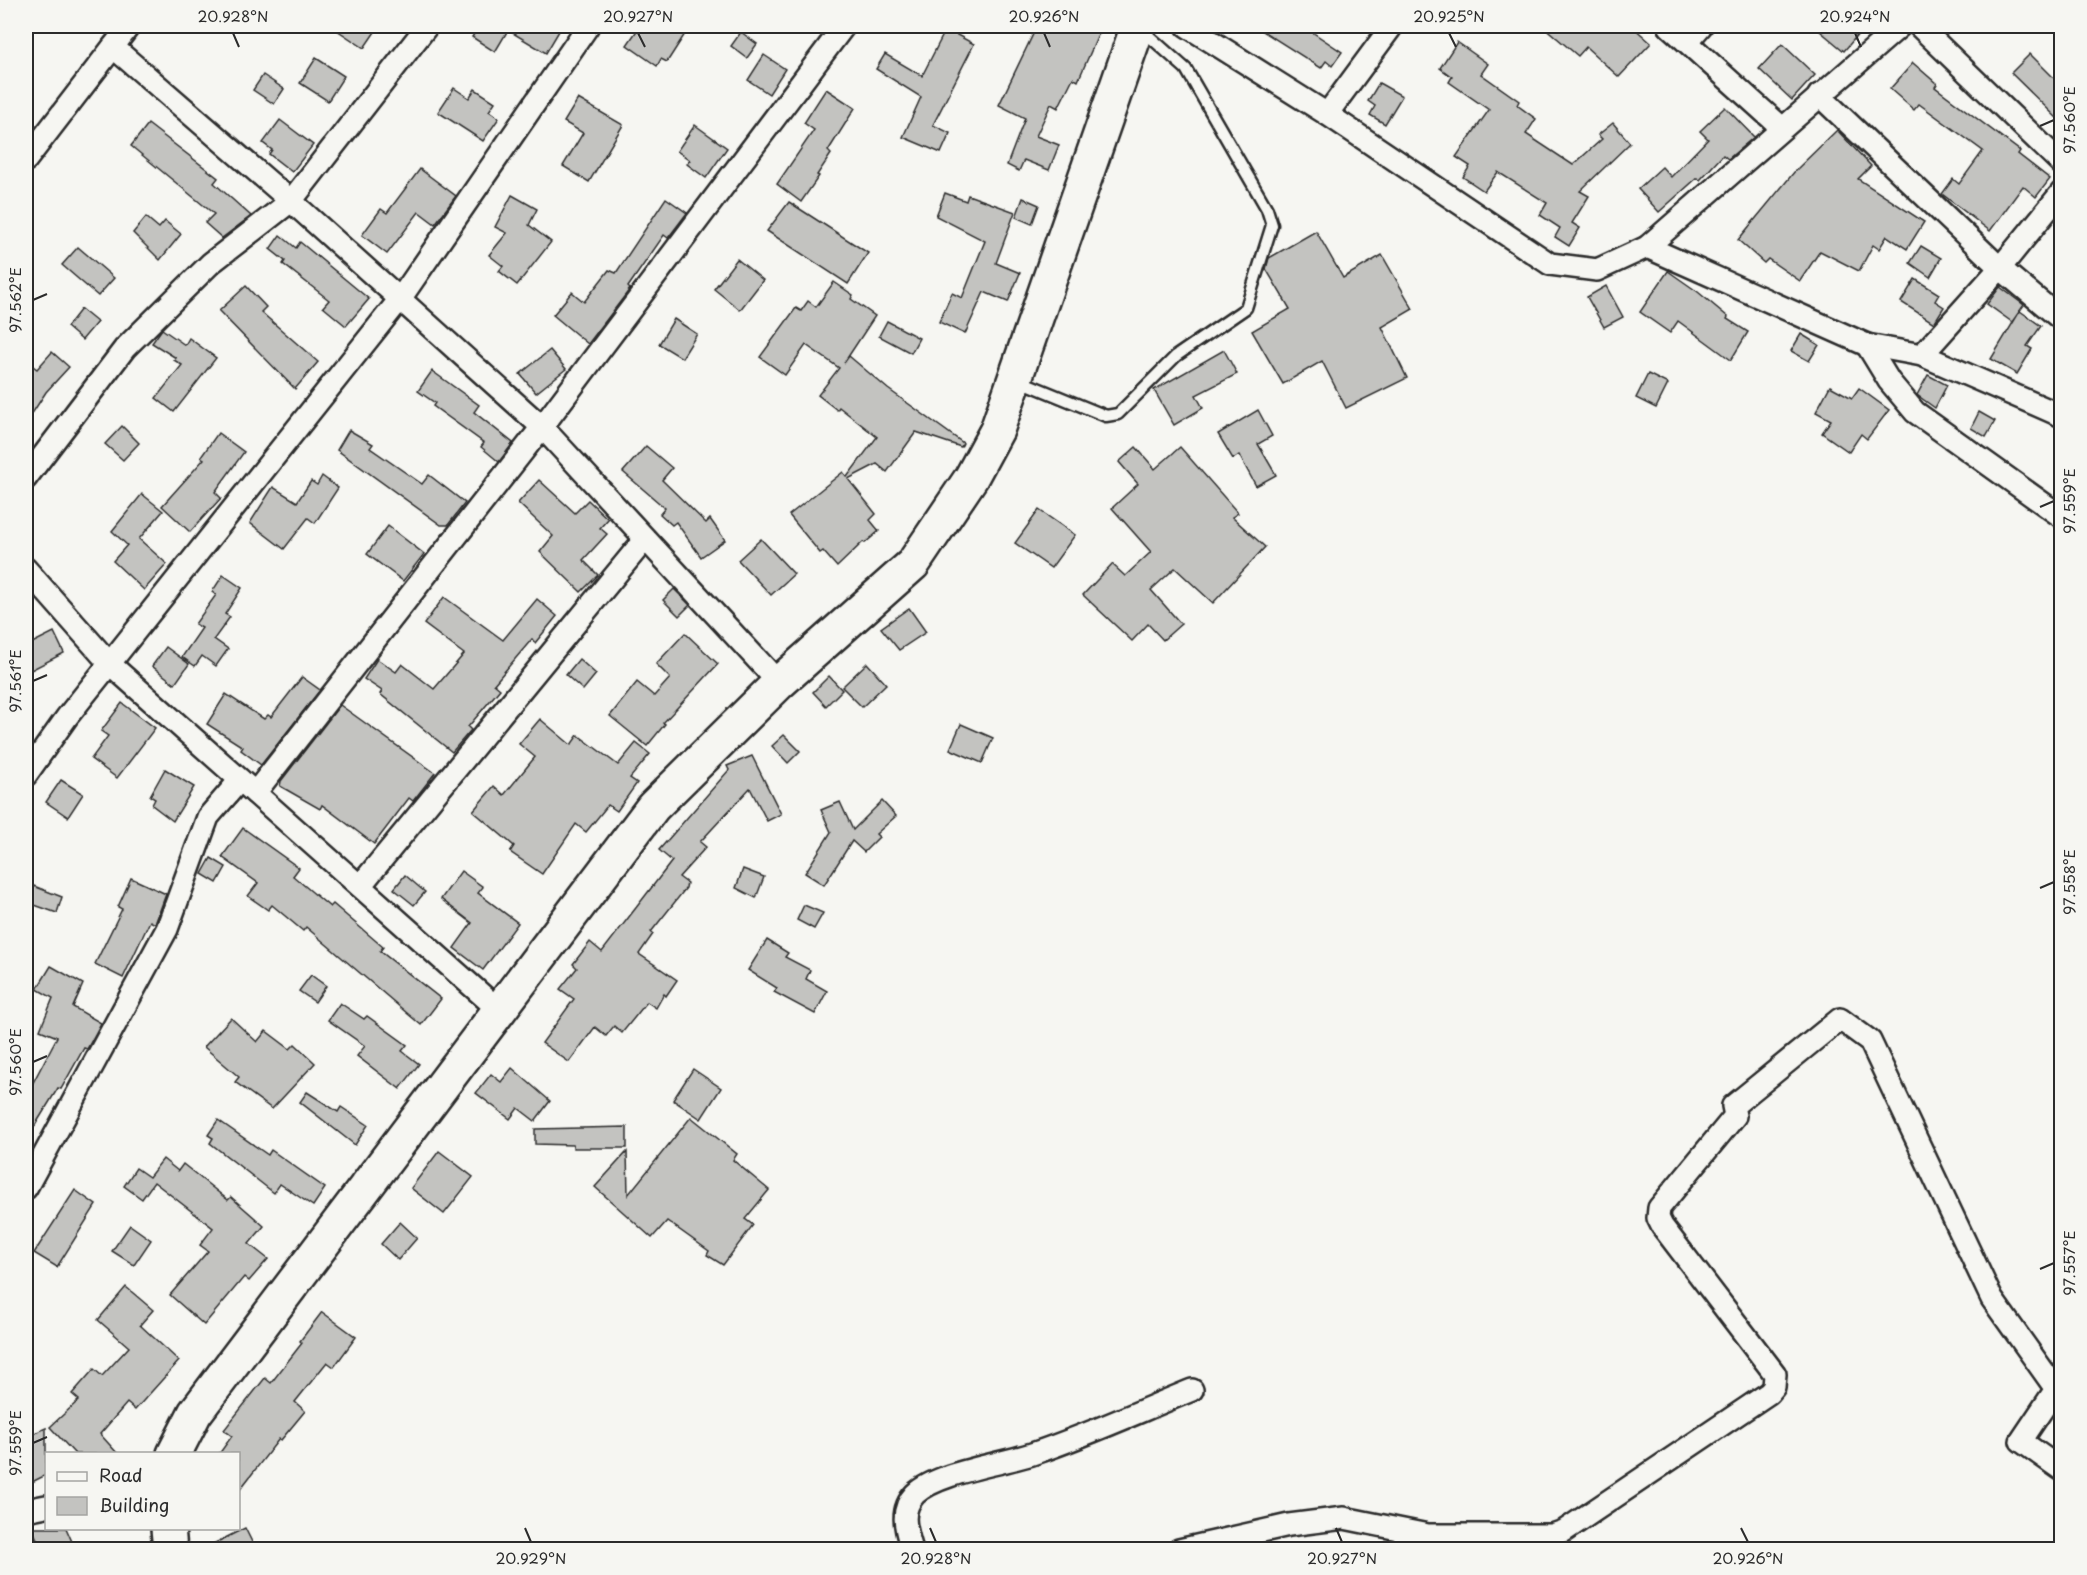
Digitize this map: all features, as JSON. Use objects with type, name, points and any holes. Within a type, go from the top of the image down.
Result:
[{"type":"highway","points":[[175,1452],[195,1413],[653,807],[779,683],[913,564],[971,478],[997,430],[1138,26]]},
{"type":"highway","points":[[168,1530],[170,1550]]},
{"type":"street","points":[[26,160],[129,26]]},
{"type":"street","points":[[26,478],[125,348],[211,263],[291,201],[426,26]]},
{"type":"street","points":[[26,775],[110,664],[400,299],[588,26]]},
{"type":"street","points":[[28,1175],[167,929],[208,818],[248,786],[542,427],[844,26]]},
{"type":"street","points":[[1187,26],[1327,114],[1550,264],[1597,270],[1647,247],[1781,127],[1900,26]]},
{"type":"street","points":[[1327,114],[1392,26]]},
{"type":"street","points":[[1669,26],[1781,127]]},
{"type":"street","points":[[1687,42],[1701,26]]},
{"type":"street","points":[[1919,26],[2061,162]]},
{"type":"street","points":[[113,47],[291,201],[542,427],[779,683]]},
{"type":"street","points":[[1819,95],[2000,268],[2061,320]]},
{"type":"street","points":[[1922,355],[2000,268],[2061,192]]},
{"type":"street","points":[[1647,247],[1867,345],[1922,355],[2059,411]]},
{"type":"street","points":[[1867,345],[1889,381],[1915,412],[2061,518]]},
{"type":"street","points":[[360,886],[645,539]]},
{"type":"street","points":[[26,569],[110,664],[500,1011]]},
{"type":"street","points":[[1179,1550],[1289,1525],[1344,1518],[1428,1535],[1552,1535],[1564,1531],[1769,1393],[1774,1388],[1775,1374],[1662,1226],[1658,1214],[1659,1208],[1735,1116],[1733,1106],[1840,1019],[1870,1041],[1992,1299],[2056,1389],[2021,1440],[2061,1470]]},
{"type":"street","points":[[912,1550],[904,1523],[908,1504],[916,1493],[936,1480],[1035,1453],[1192,1390]]},
{"type":"street","points":[[26,1510],[45,1506]]},
{"type":"lane","points":[[1015,379],[1106,416],[1118,414],[1176,356],[1246,308],[1259,273],[1272,225],[1267,209],[1186,69],[1138,26]]},
{"type":"building","points":[[331,26],[379,26],[364,48]]},
{"type":"building","points":[[479,26],[562,26],[546,53],[508,30],[495,52],[472,37]]},
{"type":"building","points":[[640,26],[673,26],[685,34],[667,62],[661,59],[657,66],[627,45]]},
{"type":"building","points":[[1037,26],[1102,26],[1078,81],[1073,78],[1058,108],[1051,104],[1036,136],[1059,145],[1049,170],[1024,160],[1019,171],[1007,165],[1025,118],[999,105]]},
{"type":"building","points":[[1255,26],[1303,26],[1342,52],[1332,66],[1326,61],[1321,68]]},
{"type":"building","points":[[1543,26],[1632,26],[1651,43],[1619,77],[1586,47],[1578,56]]},
{"type":"building","points":[[1814,26],[1865,26],[1844,51]]},
{"type":"building","points":[[946,29],[974,44],[933,125],[950,133],[941,153],[903,137],[921,97],[876,69],[885,54],[922,76]]},
{"type":"building","points":[[741,32],[757,44],[747,58],[731,46]]},
{"type":"building","points":[[1457,42],[1488,64],[1481,74],[1519,101],[1517,105],[1536,119],[1526,134],[1573,165],[1602,139],[1598,135],[1613,123],[1630,143],[1580,191],[1589,196],[1572,223],[1580,228],[1569,246],[1555,237],[1560,228],[1540,215],[1547,203],[1498,172],[1484,191],[1463,177],[1470,166],[1456,157],[1489,110],[1449,82],[1452,77],[1440,68]]},
{"type":"building","points":[[1782,44],[1815,75],[1792,100],[1759,69]]},
{"type":"building","points":[[2030,54],[2061,85],[2061,122],[2011,73]]},
{"type":"building","points":[[764,55],[785,69],[769,94],[748,80]]},
{"type":"building","points":[[316,58],[344,76],[328,101],[300,83]]},
{"type":"building","points":[[1913,63],[1937,84],[1935,87],[2020,151],[2018,154],[2050,179],[2036,197],[2023,186],[1990,231],[1942,194],[1953,179],[1959,184],[1983,151],[1919,104],[1914,110],[1890,89]]},
{"type":"building","points":[[263,75],[284,89],[274,104],[253,90]]},
{"type":"building","points":[[1379,83],[1402,96],[1385,124],[1370,115],[1375,106],[1368,101]]},
{"type":"building","points":[[454,88],[469,98],[475,89],[495,102],[489,111],[499,118],[483,141],[438,112]]},
{"type":"building","points":[[826,89],[855,108],[828,151],[831,154],[817,175],[819,176],[801,202],[777,184],[814,130],[804,123]]},
{"type":"building","points":[[578,99],[623,125],[589,182],[563,166],[583,133],[564,122]]},
{"type":"building","points":[[1725,107],[1754,137],[1728,159],[1723,155],[1700,180],[1697,178],[1659,212],[1638,189],[1662,167],[1671,177],[1708,139],[1700,131]]},
{"type":"building","points":[[280,120],[313,145],[292,172],[269,154],[272,150],[263,143]]},
{"type":"building","points":[[148,124],[218,178],[214,183],[251,216],[222,238],[205,223],[214,214],[131,146]]},
{"type":"building","points":[[695,125],[727,148],[706,178],[687,164],[690,160],[677,151]]},
{"type":"building","points":[[1837,130],[1871,166],[1858,179],[1924,222],[1907,249],[1887,236],[1879,249],[1873,245],[1859,271],[1820,251],[1800,281],[1768,259],[1764,263],[1738,240],[1795,171]]},
{"type":"building","points":[[420,169],[456,196],[435,224],[419,212],[387,254],[362,235],[381,209],[387,213]]},
{"type":"building","points":[[945,193],[966,201],[968,195],[1015,212],[996,263],[1020,273],[1008,302],[984,292],[965,334],[939,322],[952,293],[962,298],[985,241],[936,216]]},
{"type":"building","points":[[512,195],[537,209],[529,225],[551,242],[517,285],[499,271],[503,266],[489,255],[507,233],[495,227]]},
{"type":"building","points":[[666,198],[687,213],[668,238],[664,235],[628,287],[630,289],[588,344],[553,315],[572,292],[584,302],[609,270],[616,273]]},
{"type":"building","points":[[1023,198],[1039,205],[1032,224],[1016,217]]},
{"type":"building","points":[[789,202],[868,253],[848,284],[767,231]]},
{"type":"building","points":[[146,217],[159,228],[165,221],[181,234],[160,260],[133,233]]},
{"type":"building","points":[[1316,231],[1343,278],[1382,255],[1413,309],[1382,327],[1407,378],[1346,408],[1322,361],[1283,384],[1252,331],[1290,309],[1266,269],[1269,258]]},
{"type":"building","points":[[280,235],[296,248],[300,242],[369,299],[346,326],[323,307],[329,300],[283,264],[285,261],[270,249]]},
{"type":"building","points":[[1921,246],[1941,258],[1930,277],[1910,263]]},
{"type":"building","points":[[78,247],[114,278],[98,296],[62,265]]},
{"type":"building","points":[[737,259],[763,280],[740,310],[714,289]]},
{"type":"building","points":[[1668,271],[1698,292],[1728,317],[1727,319],[1748,332],[1731,360],[1678,321],[1670,333],[1640,312]]},
{"type":"building","points":[[1915,279],[1939,294],[1935,301],[1944,307],[1934,323],[1901,302]]},
{"type":"building","points":[[834,282],[853,295],[851,299],[875,316],[844,363],[849,356],[888,389],[963,443],[961,447],[916,432],[887,472],[877,464],[848,479],[876,514],[870,520],[879,531],[865,543],[863,542],[837,567],[823,551],[820,553],[789,515],[843,472],[847,477],[877,437],[839,407],[837,410],[818,395],[839,368],[806,345],[785,375],[760,357],[796,308],[801,311],[808,301],[816,307]]},
{"type":"building","points":[[246,286],[266,307],[261,312],[318,362],[295,389],[219,311]]},
{"type":"building","points":[[1606,286],[1623,317],[1604,327],[1587,297]]},
{"type":"building","points":[[2000,287],[2024,305],[2012,322],[1987,304]]},
{"type":"building","points":[[81,309],[97,322],[82,340],[67,327]]},
{"type":"building","points":[[2020,311],[2041,326],[2027,346],[2032,349],[2017,374],[1991,359]]},
{"type":"building","points":[[674,319],[697,334],[682,358],[659,344]]},
{"type":"building","points":[[887,321],[919,338],[911,353],[879,336]]},
{"type":"building","points":[[162,329],[185,345],[189,338],[216,358],[174,412],[156,398],[182,365],[174,360],[176,358],[152,343]]},
{"type":"building","points":[[1801,334],[1819,345],[1809,361],[1791,351]]},
{"type":"building","points":[[550,350],[566,369],[536,393],[520,374]]},
{"type":"building","points":[[1224,350],[1237,374],[1196,395],[1203,408],[1174,425],[1154,390]]},
{"type":"building","points":[[52,352],[69,367],[46,392],[26,423],[26,361],[37,369]]},
{"type":"building","points":[[432,371],[479,405],[474,412],[513,443],[499,462],[481,447],[484,443],[433,406],[435,403],[418,391]]},
{"type":"building","points":[[1648,374],[1668,384],[1656,408],[1636,398]]},
{"type":"building","points":[[1928,375],[1947,385],[1935,408],[1917,395]]},
{"type":"building","points":[[1830,386],[1852,398],[1859,388],[1889,410],[1867,439],[1861,434],[1849,452],[1822,433],[1831,420],[1816,412]]},
{"type":"building","points":[[1258,410],[1272,436],[1258,444],[1276,475],[1256,486],[1239,455],[1233,459],[1218,434]]},
{"type":"building","points":[[1979,412],[1995,421],[1986,437],[1971,428]]},
{"type":"building","points":[[122,426],[139,443],[123,460],[105,444]]},
{"type":"building","points":[[349,430],[373,444],[370,448],[422,484],[429,475],[465,503],[448,525],[441,525],[337,450]]},
{"type":"building","points":[[218,433],[244,452],[215,492],[221,498],[190,532],[162,506],[204,459],[201,457]]},
{"type":"building","points":[[646,446],[672,468],[662,480],[706,523],[710,519],[725,540],[701,557],[676,522],[672,525],[660,514],[665,508],[623,472]]},
{"type":"building","points":[[1136,447],[1155,469],[1180,447],[1238,513],[1232,517],[1265,547],[1213,603],[1175,568],[1151,590],[1181,624],[1163,640],[1148,624],[1132,641],[1083,595],[1112,564],[1125,576],[1151,552],[1112,508],[1138,484],[1119,462]]},
{"type":"building","points":[[322,476],[338,488],[315,523],[308,518],[284,549],[250,523],[273,487],[297,502],[311,481],[317,485]]},
{"type":"building","points":[[539,480],[575,513],[588,500],[608,519],[600,528],[607,534],[583,560],[598,575],[581,592],[540,552],[553,536],[518,503]]},
{"type":"building","points":[[142,494],[163,511],[139,539],[167,564],[144,590],[113,561],[127,545],[112,531]]},
{"type":"building","points":[[1039,510],[1075,535],[1051,568],[1015,543]]},
{"type":"building","points":[[388,526],[424,554],[403,581],[367,554]]},
{"type":"building","points":[[761,539],[794,574],[771,595],[738,560]]},
{"type":"building","points":[[223,575],[242,588],[225,614],[230,617],[214,639],[228,649],[216,666],[202,656],[195,666],[182,657],[202,628],[195,624],[216,595],[212,592]]},
{"type":"building","points":[[674,589],[690,605],[679,616],[663,600]]},
{"type":"building","points":[[444,597],[503,640],[537,599],[557,616],[535,643],[532,639],[494,684],[500,689],[468,727],[471,730],[452,752],[380,694],[382,691],[364,679],[377,659],[396,672],[402,664],[434,689],[464,654],[424,624]]},
{"type":"building","points":[[909,608],[926,632],[899,650],[881,628]]},
{"type":"building","points":[[54,632],[64,653],[31,670],[26,658],[26,646]]},
{"type":"building","points":[[685,633],[718,664],[663,723],[665,724],[647,746],[610,716],[637,682],[654,696],[670,678],[656,664]]},
{"type":"building","points":[[166,647],[189,664],[175,684],[152,666]]},
{"type":"building","points":[[579,659],[596,674],[583,690],[566,675]]},
{"type":"building","points":[[867,663],[886,684],[862,707],[842,687]]},
{"type":"building","points":[[829,676],[842,690],[826,706],[813,692]]},
{"type":"building","points":[[302,677],[320,690],[261,765],[241,750],[243,747],[207,724],[226,694],[264,719],[268,715],[271,717]]},
{"type":"building","points":[[122,703],[155,728],[117,778],[91,759],[108,736],[101,731]]},
{"type":"building","points":[[340,705],[435,773],[413,801],[409,798],[374,844],[322,805],[320,809],[280,786],[281,781]]},
{"type":"building","points":[[540,719],[571,745],[578,735],[618,765],[636,743],[650,754],[630,778],[637,783],[617,811],[608,805],[586,832],[576,824],[542,874],[510,852],[514,846],[473,811],[494,786],[504,795],[535,757],[519,744]]},
{"type":"building","points":[[961,724],[993,738],[982,763],[950,749]]},
{"type":"building","points":[[784,735],[800,751],[788,763],[772,746]]},
{"type":"building","points":[[752,756],[781,814],[767,821],[750,788],[700,842],[706,847],[679,877],[687,883],[686,888],[651,932],[653,934],[639,954],[677,980],[666,996],[664,994],[656,1008],[647,1002],[622,1033],[614,1026],[606,1036],[595,1027],[569,1062],[542,1043],[574,999],[560,989],[577,968],[573,964],[590,942],[602,952],[672,861],[659,850],[729,770],[727,766]]},
{"type":"building","points":[[165,769],[194,787],[173,821],[152,805],[155,799],[150,796]]},
{"type":"building","points":[[61,780],[83,794],[68,817],[46,802]]},
{"type":"building","points":[[882,801],[896,816],[876,834],[879,837],[864,852],[852,841],[824,885],[805,873],[831,832],[821,810],[840,802],[853,830]]},
{"type":"building","points":[[243,828],[299,868],[293,876],[330,907],[333,904],[383,947],[380,951],[441,999],[421,1025],[306,927],[303,931],[272,905],[268,910],[248,896],[258,883],[222,857]]},
{"type":"building","points":[[211,858],[226,867],[217,883],[202,874]]},
{"type":"building","points":[[743,869],[764,877],[756,898],[736,888]]},
{"type":"building","points":[[461,871],[483,887],[478,893],[518,923],[483,970],[454,948],[472,923],[441,899]]},
{"type":"building","points":[[405,875],[425,892],[414,905],[394,889]]},
{"type":"building","points":[[131,878],[166,894],[155,924],[150,921],[123,978],[95,964],[122,909],[118,907]]},
{"type":"building","points":[[26,883],[62,897],[57,913],[26,902]]},
{"type":"building","points":[[804,905],[823,913],[814,929],[797,920]]},
{"type":"building","points":[[767,940],[788,953],[785,957],[810,970],[806,979],[827,991],[815,1014],[774,992],[777,988],[748,970]]},
{"type":"building","points":[[51,966],[83,984],[73,1007],[101,1023],[87,1049],[84,1048],[61,1089],[58,1088],[26,1140],[26,1096],[57,1037],[40,1030],[53,998],[37,989]]},
{"type":"building","points":[[311,975],[326,986],[315,1002],[299,991]]},
{"type":"building","points":[[340,1003],[364,1019],[367,1016],[407,1045],[402,1051],[419,1064],[400,1089],[357,1056],[365,1046],[328,1020]]},
{"type":"building","points":[[231,1018],[257,1042],[266,1031],[290,1049],[295,1044],[315,1063],[272,1109],[235,1082],[239,1077],[204,1047]]},
{"type":"building","points":[[512,1068],[550,1101],[535,1121],[518,1108],[510,1119],[476,1093],[491,1074],[501,1082]]},
{"type":"building","points":[[693,1069],[721,1088],[701,1119],[673,1100]]},
{"type":"building","points":[[307,1092],[338,1112],[341,1107],[368,1125],[355,1145],[300,1102]]},
{"type":"building","points":[[691,1117],[737,1154],[733,1160],[769,1190],[745,1219],[753,1225],[723,1265],[707,1255],[709,1251],[667,1221],[652,1238],[595,1187],[627,1152],[628,1195]]},
{"type":"building","points":[[218,1120],[268,1155],[271,1150],[325,1188],[313,1206],[280,1184],[274,1193],[210,1143],[213,1138],[208,1135]]},
{"type":"building","points":[[627,1127],[627,1148],[573,1148],[573,1145],[535,1144],[535,1129]]},
{"type":"building","points":[[439,1151],[473,1177],[444,1214],[411,1188]]},
{"type":"building","points":[[163,1159],[178,1171],[183,1164],[228,1200],[231,1197],[264,1226],[249,1244],[268,1259],[249,1281],[244,1277],[204,1325],[170,1295],[208,1251],[200,1245],[213,1228],[154,1182],[142,1199],[124,1186],[136,1168],[149,1177]]},
{"type":"building","points":[[75,1190],[96,1205],[57,1267],[34,1253]]},
{"type":"building","points":[[400,1222],[417,1238],[398,1260],[381,1244]]},
{"type":"building","points":[[130,1225],[151,1240],[134,1265],[112,1251]]},
{"type":"building","points":[[126,1287],[153,1310],[140,1325],[179,1361],[135,1410],[127,1403],[100,1434],[116,1452],[73,1452],[50,1427],[79,1400],[72,1394],[94,1369],[102,1376],[129,1347],[98,1320]]},
{"type":"building","points":[[322,1312],[356,1337],[334,1367],[327,1362],[295,1402],[305,1411],[281,1440],[279,1439],[240,1489],[240,1452],[220,1452],[232,1436],[224,1430],[265,1378],[271,1383],[302,1343],[300,1341]]},
{"type":"building","points":[[46,1428],[45,1476],[26,1485],[26,1437]]},
{"type":"building","points":[[32,1528],[67,1530],[73,1544],[61,1550],[42,1550]]},
{"type":"building","points":[[245,1528],[256,1550],[201,1550]]}]
